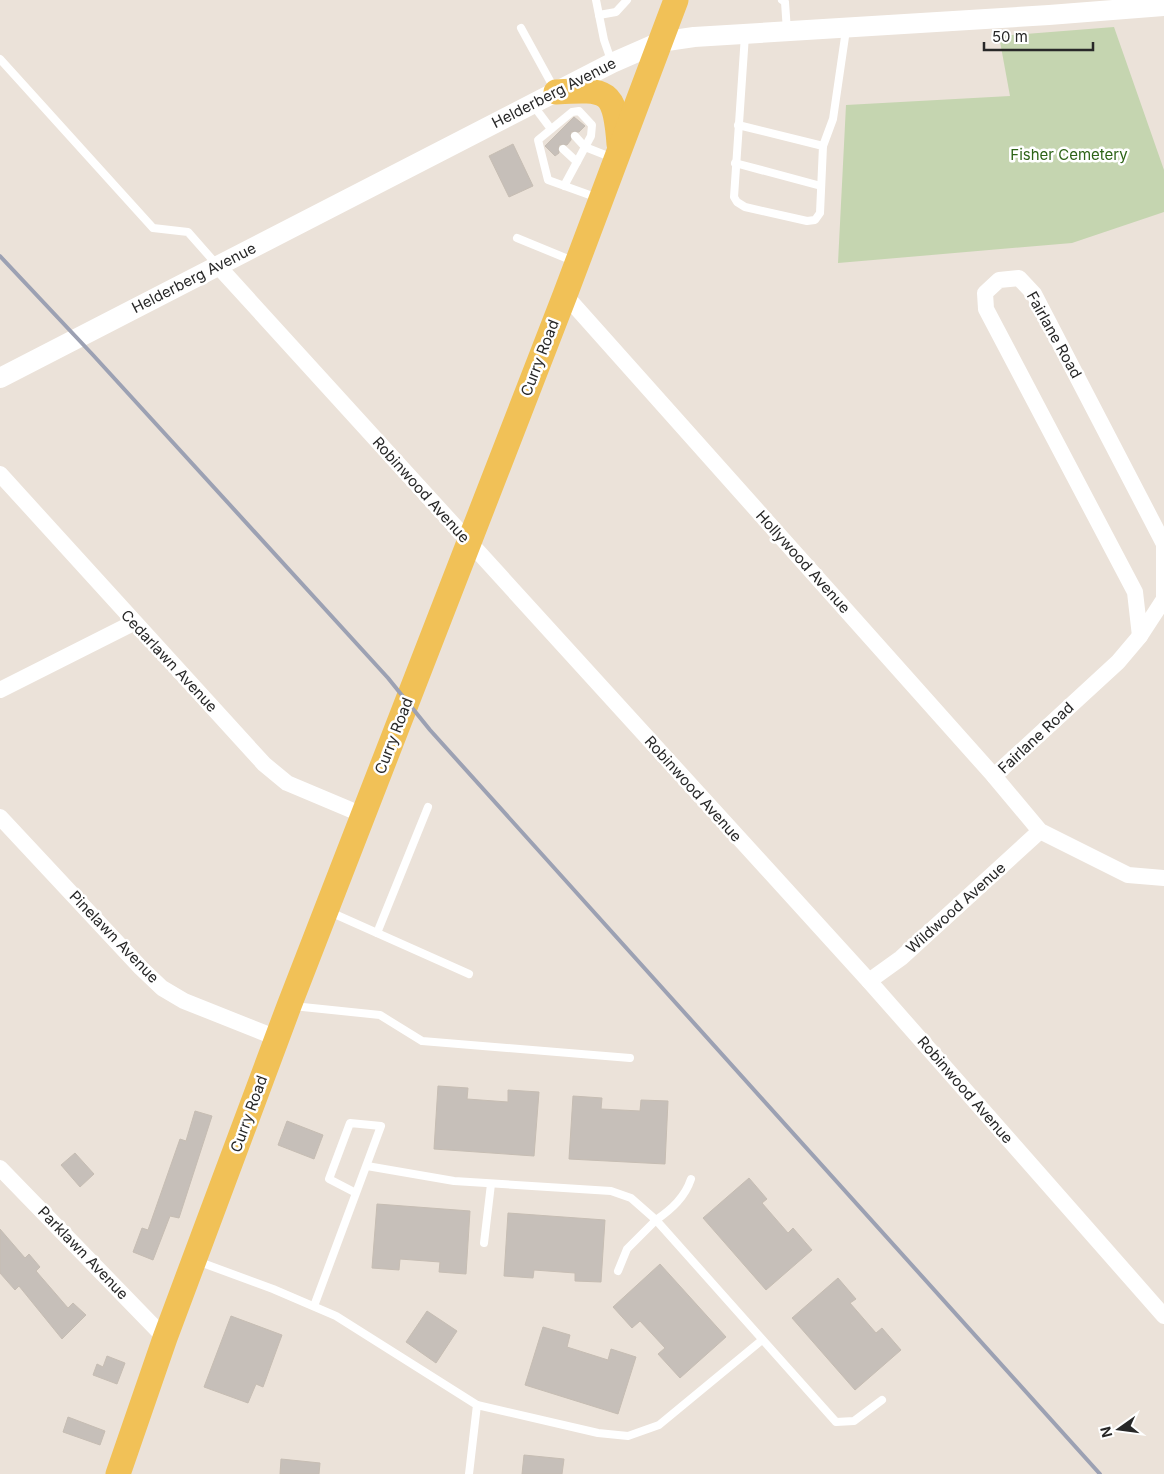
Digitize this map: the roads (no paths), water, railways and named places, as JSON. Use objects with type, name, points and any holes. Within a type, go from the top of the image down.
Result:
[{"type":"main road","name":"Curry Road","points":[[118,1474],[165,1338],[288,1006],[565,295],[676,0]]},
{"type":"main road","points":[[556,92],[592,90],[605,95],[611,102],[617,116],[617,153]]},
{"type":"street","name":"Helderberg Avenue","points":[[0,378],[612,63],[660,42],[694,37],[1164,6]]},
{"type":"street","name":"Robinwood Avenue","points":[[218,266],[869,981],[1164,1316]]},
{"type":"street","name":"Fairlane Road","points":[[994,776],[1118,662],[1140,636],[1164,599],[1164,544],[1034,294],[1019,278],[999,280],[985,293],[986,309],[1135,592],[1140,636]]},
{"type":"street","name":"Hollywood Avenue","points":[[565,295],[994,776],[1040,831]]},
{"type":"street","name":"Cedarlawn Avenue","points":[[0,474],[264,764],[287,783],[363,815]]},
{"type":"street","points":[[0,690],[134,623]]},
{"type":"street","name":"Pinelawn Avenue","points":[[0,817],[162,988],[184,1001],[277,1038]]},
{"type":"street","points":[[1040,831],[1128,875],[1164,878]]},
{"type":"street","name":"Wildwood Avenue","points":[[869,981],[901,958],[1040,831]]},
{"type":"street","name":"Parklawn Avenue","points":[[0,1168],[165,1338]]},
{"type":"lane","points":[[596,0],[612,63]]},
{"type":"lane","points":[[599,15],[616,12],[627,0]]},
{"type":"lane","points":[[782,0],[785,2],[787,31]]},
{"type":"lane","points":[[521,28],[556,92]]},
{"type":"lane","points":[[745,34],[734,196],[737,202],[745,206],[807,221],[815,220],[820,213],[823,146],[833,119],[846,28]]},
{"type":"lane","points":[[0,59],[153,228],[188,232],[218,266]]},
{"type":"lane","points":[[532,104],[550,134]]},
{"type":"lane","points":[[564,186],[591,136],[592,125],[579,111],[572,112],[563,124],[538,140],[548,180],[564,186],[600,199]]},
{"type":"lane","points":[[738,125],[823,146]]},
{"type":"lane","points":[[575,136],[585,147],[617,153]]},
{"type":"lane","points":[[563,149],[577,162]]},
{"type":"lane","points":[[735,163],[821,186]]},
{"type":"lane","points":[[517,238],[577,262]]},
{"type":"lane","points":[[377,933],[428,808]]},
{"type":"lane","points":[[326,911],[470,974]]},
{"type":"lane","points":[[288,1006],[380,1015],[422,1041],[630,1058]]},
{"type":"lane","points":[[314,1306],[381,1126],[350,1123],[329,1180],[356,1193]]},
{"type":"lane","points":[[366,1166],[454,1181],[611,1191],[631,1198],[656,1220],[836,1422],[854,1421],[882,1400]]},
{"type":"lane","points":[[618,1271],[627,1249],[656,1220],[669,1212],[687,1191],[691,1179]]},
{"type":"lane","points":[[484,1243],[490,1184]]},
{"type":"lane","points":[[194,1260],[336,1316],[476,1405],[598,1433],[628,1436],[659,1425],[762,1340]]},
{"type":"lane","points":[[469,1474],[476,1405]]},
{"type":"railway","points":[[0,256],[388,678],[430,730],[1100,1474]]},
{"type":"park label","name":"Fisher Cemetery","points":[[1069,155]]}]
